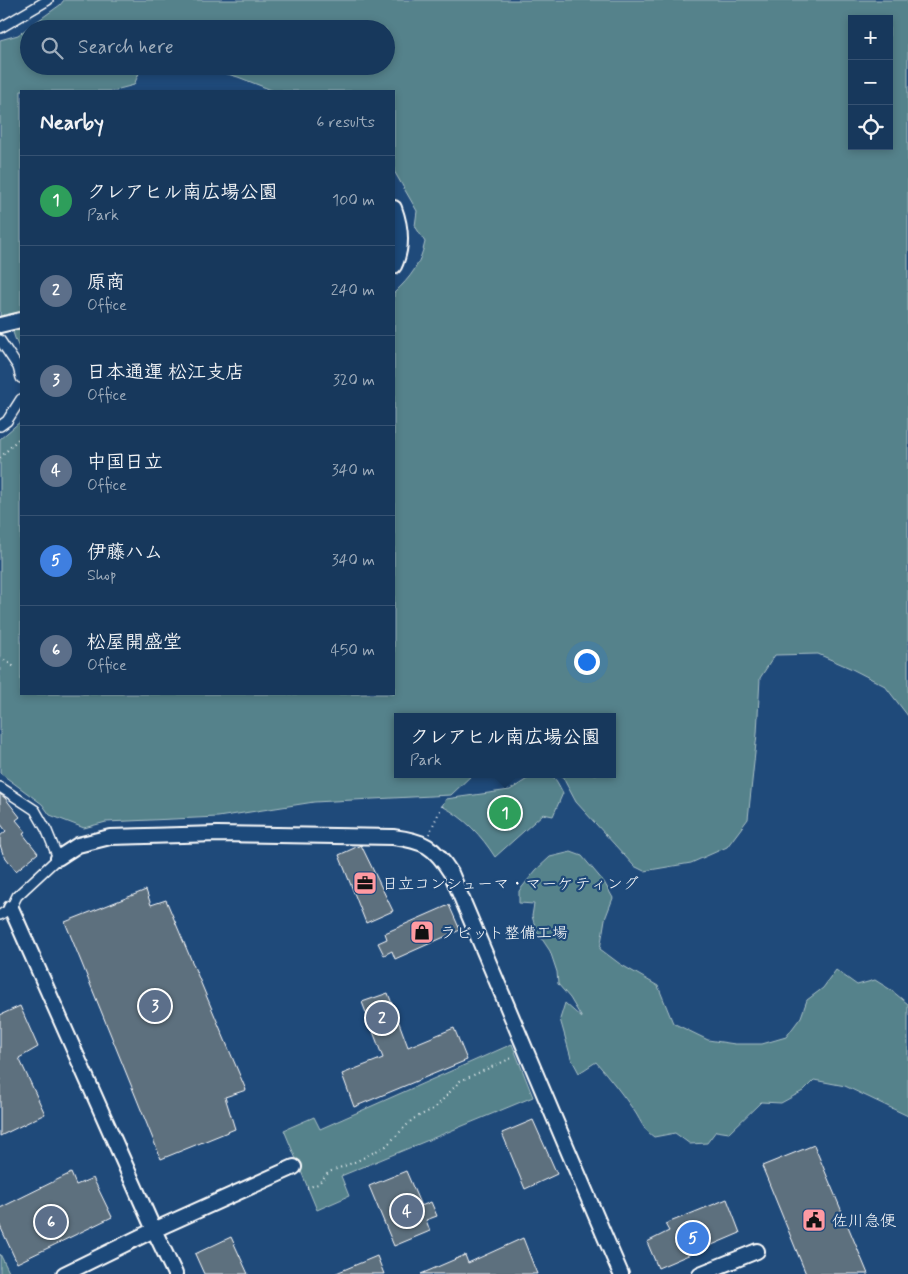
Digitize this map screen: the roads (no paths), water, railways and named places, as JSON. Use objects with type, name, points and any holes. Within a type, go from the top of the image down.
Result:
[{"type":"street","points":[[0,28],[48,0]]},
{"type":"street","points":[[395,211],[399,223],[400,243],[395,262]]},
{"type":"street","points":[[0,324],[20,320]]},
{"type":"street","points":[[0,340],[18,367],[20,374]]},
{"type":"street","points":[[0,426],[7,421],[20,401]]},
{"type":"street","points":[[0,787],[35,810],[47,831],[58,858]]},
{"type":"street","points":[[175,1274],[5,912],[16,896],[58,858],[78,846],[110,837],[218,834],[393,837],[413,839],[427,845],[441,858],[451,873],[526,1048],[558,1131],[622,1274]]},
{"type":"street","points":[[64,1274],[154,1230],[294,1168]]},
{"type":"street","points":[[700,1274],[757,1251]]},
{"type":"place","name":"クレアヒル南広場公園","points":[[505,813]]},
{"type":"place","name":"日立コンシューマ・マーケティング","points":[[365,883]]},
{"type":"place","name":"ラビット整備工場","points":[[422,932]]},
{"type":"place","name":"日本通運 松江支店","points":[[155,1006]]},
{"type":"place","name":"原商","points":[[382,1018]]},
{"type":"place","name":"中国日立","points":[[407,1211]]},
{"type":"place","name":"佐川急便","points":[[814,1220]]},
{"type":"place","name":"松屋開盛堂","points":[[51,1222]]},
{"type":"place","name":"伊藤ハム","points":[[693,1238]]}]
